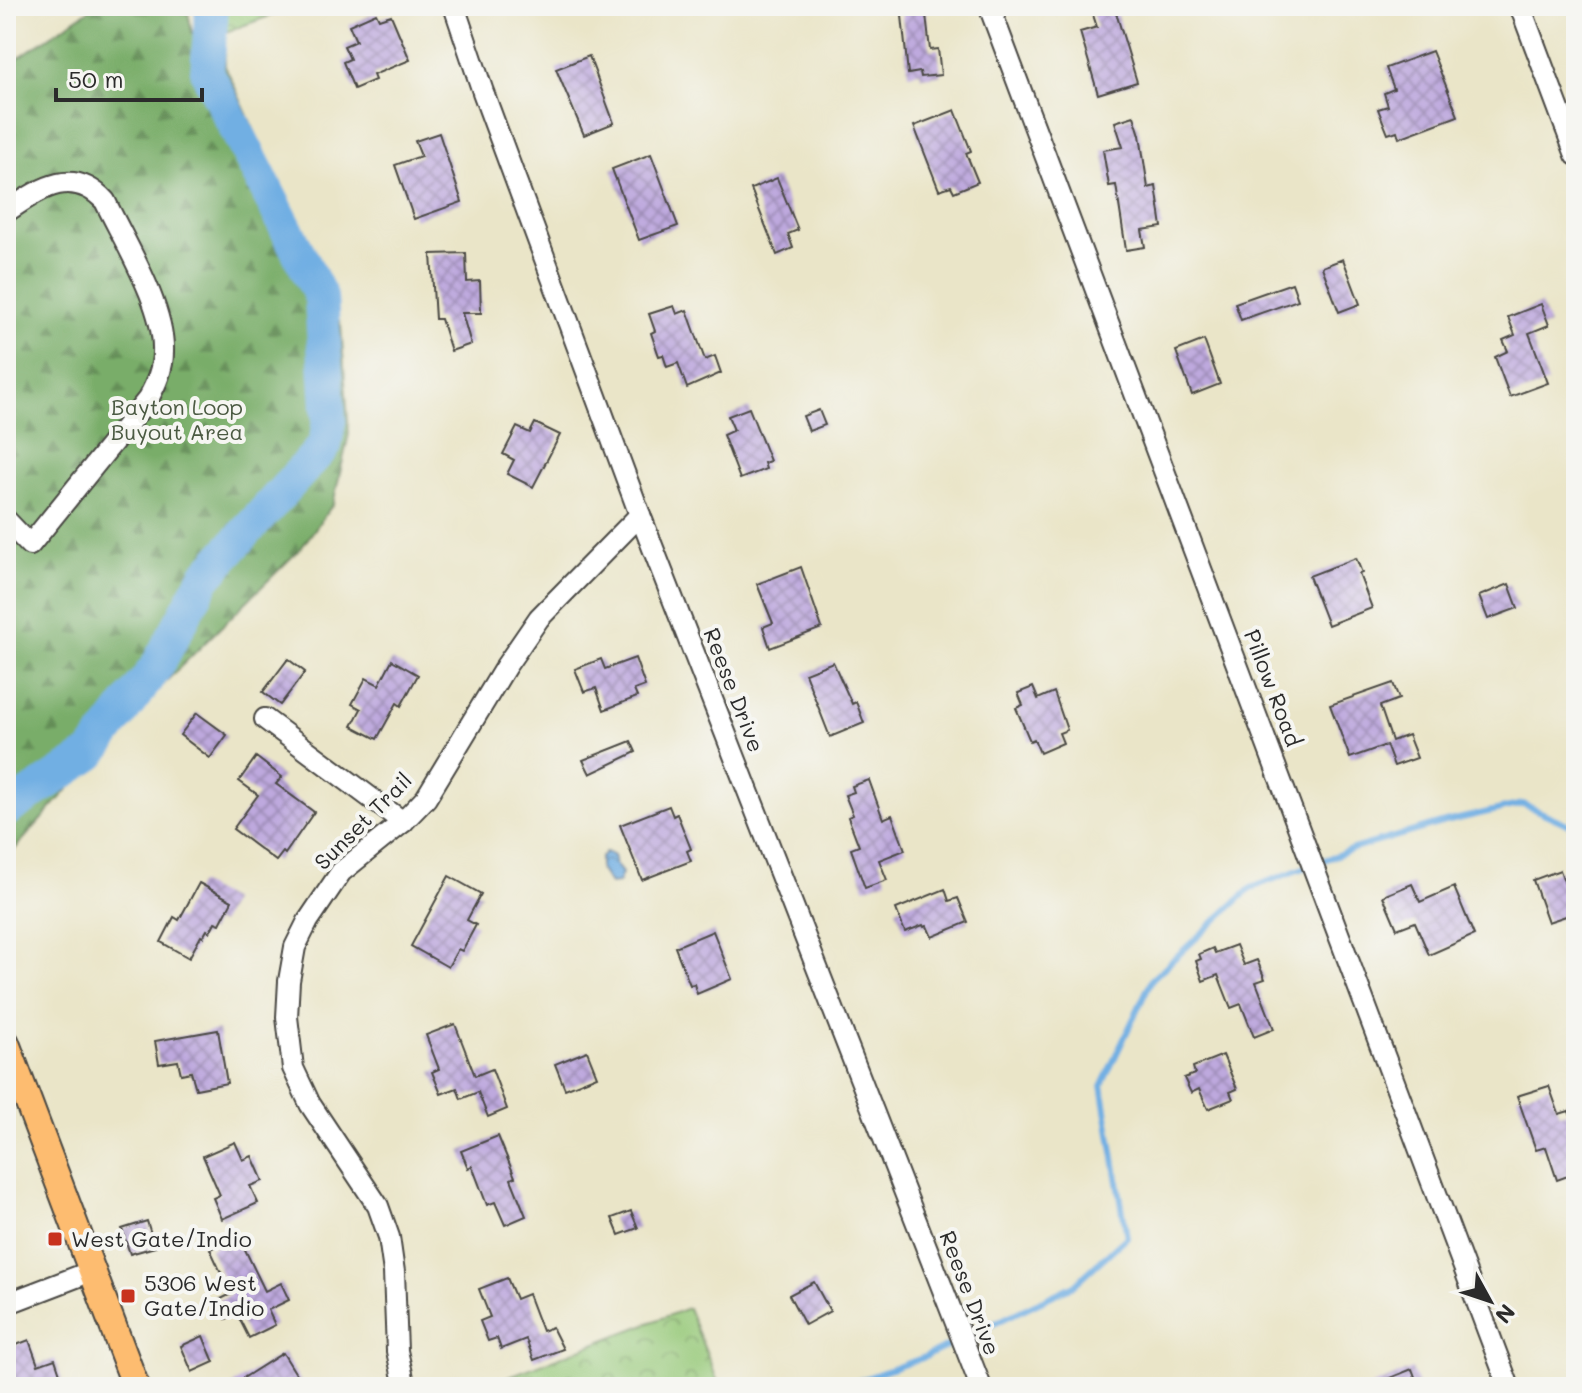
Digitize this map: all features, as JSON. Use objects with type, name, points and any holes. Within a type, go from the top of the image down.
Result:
[{"type":"main road","points":[[6,1043],[136,1387]]},
{"type":"street","name":"Reese Drive","points":[[454,6],[640,515],[978,1379]]},
{"type":"street","name":"Pillow Road","points":[[989,6],[1509,1387]]},
{"type":"street","points":[[1520,6],[1576,155]]},
{"type":"street","points":[[6,212],[50,185],[68,182],[96,191],[105,201],[157,311],[164,354],[159,376],[148,399],[30,545],[6,520]]},
{"type":"street","name":"Sunset Trail","points":[[405,1387],[397,1351],[394,1272],[389,1237],[378,1206],[310,1104],[293,1068],[287,1017],[295,947],[308,921],[341,872],[403,822],[426,798],[506,666],[539,618],[640,515]]},
{"type":"street","points":[[265,719],[403,822]]},
{"type":"street","points":[[6,1304],[92,1271]]},
{"type":"green space","name":"Bayton Loop Buyout Area","points":[[95,6],[187,6],[192,33],[223,33],[225,66],[341,326],[349,434],[333,504],[301,548],[149,698],[6,859],[6,66]]},
{"type":"green space","points":[[227,6],[297,6],[223,33]]},
{"type":"green space","points":[[688,1308],[720,1387],[481,1387]]},
{"type":"water","points":[[606,852],[613,856],[622,873],[618,883],[610,884],[600,869],[600,858]]},
{"type":"building","points":[[901,6],[925,6],[930,50],[938,49],[941,75],[921,77],[920,72],[908,74]]},
{"type":"building","points":[[1090,6],[1114,6],[1137,82],[1098,94],[1080,32],[1097,27]]},
{"type":"building","points":[[376,13],[379,19],[391,15],[410,60],[373,75],[375,80],[354,89],[343,62],[350,59],[344,46],[356,41],[349,25]]},
{"type":"building","points":[[1432,51],[1458,116],[1399,138],[1397,131],[1388,134],[1378,109],[1388,106],[1384,93],[1394,89],[1386,68]]},
{"type":"building","points":[[589,56],[614,123],[584,135],[556,69]]},
{"type":"building","points":[[955,110],[971,151],[966,153],[978,182],[954,192],[951,186],[939,190],[914,126]]},
{"type":"building","points":[[1134,116],[1148,188],[1156,186],[1162,227],[1142,230],[1145,247],[1126,250],[1116,185],[1109,186],[1103,150],[1123,147],[1115,122]]},
{"type":"building","points":[[439,133],[462,202],[414,219],[395,165],[421,156],[415,141]]},
{"type":"building","points":[[651,154],[678,226],[639,240],[612,169]]},
{"type":"building","points":[[777,178],[798,230],[788,234],[793,248],[777,255],[751,189]]},
{"type":"building","points":[[466,253],[467,282],[480,281],[481,313],[462,313],[471,344],[451,351],[441,319],[435,319],[431,254]]},
{"type":"building","points":[[1343,259],[1360,304],[1339,312],[1322,267]]},
{"type":"building","points":[[1292,283],[1298,300],[1241,320],[1235,303]]},
{"type":"building","points":[[1541,304],[1549,325],[1529,333],[1548,383],[1510,397],[1495,357],[1508,351],[1503,340],[1515,335],[1508,317]]},
{"type":"building","points":[[674,306],[677,314],[687,310],[705,360],[715,356],[721,373],[687,388],[678,363],[667,367],[663,355],[659,356],[651,333],[655,331],[649,314]]},
{"type":"building","points":[[1204,340],[1220,384],[1192,395],[1176,351]]},
{"type":"building","points":[[749,408],[770,461],[764,463],[766,469],[740,479],[723,435],[734,430],[728,416]]},
{"type":"building","points":[[819,410],[825,425],[809,431],[803,416]]},
{"type":"building","points":[[535,423],[560,435],[533,487],[507,474],[514,460],[503,454],[517,427],[530,433]]},
{"type":"building","points":[[1356,558],[1372,608],[1328,625],[1309,576]]},
{"type":"building","points":[[801,567],[822,628],[770,648],[763,627],[773,623],[757,584]]},
{"type":"building","points":[[1509,584],[1518,608],[1488,619],[1479,596]]},
{"type":"building","points":[[635,658],[645,686],[634,690],[637,697],[604,710],[596,688],[584,692],[575,669],[601,659],[605,669]]},
{"type":"building","points":[[288,659],[305,672],[280,705],[263,692]]},
{"type":"building","points":[[392,660],[418,675],[401,706],[397,703],[377,739],[352,726],[361,709],[352,704],[366,678],[379,685]]},
{"type":"building","points":[[833,662],[864,723],[830,737],[805,673]]},
{"type":"building","points":[[1393,683],[1399,699],[1380,706],[1392,741],[1408,735],[1417,758],[1394,766],[1386,745],[1350,758],[1330,705]]},
{"type":"building","points":[[1033,687],[1038,699],[1054,692],[1067,730],[1059,733],[1063,743],[1040,753],[1034,739],[1030,741],[1016,708],[1023,705],[1018,693]]},
{"type":"building","points":[[197,713],[227,735],[210,758],[180,735]]},
{"type":"building","points":[[631,741],[636,752],[590,774],[583,760]]},
{"type":"building","points":[[256,757],[282,777],[276,784],[314,812],[285,854],[283,852],[276,861],[233,829],[258,795],[239,781]]},
{"type":"building","points":[[869,780],[883,819],[892,815],[905,850],[879,860],[887,880],[865,888],[851,849],[859,846],[848,817],[853,815],[845,795],[854,792],[852,786]]},
{"type":"building","points":[[669,806],[673,816],[677,814],[691,849],[687,851],[691,861],[642,880],[620,825]]},
{"type":"building","points":[[1560,870],[1575,913],[1548,922],[1533,880]]},
{"type":"building","points":[[449,876],[481,894],[467,920],[476,925],[462,951],[458,949],[448,967],[411,946]]},
{"type":"building","points":[[199,883],[232,901],[220,924],[215,922],[210,932],[207,930],[201,936],[189,958],[161,942],[174,917],[179,920]]},
{"type":"building","points":[[1412,884],[1420,902],[1454,887],[1474,935],[1429,955],[1415,922],[1397,929],[1383,896]]},
{"type":"building","points":[[945,889],[949,901],[958,898],[968,922],[932,937],[927,926],[923,925],[905,932],[896,909]]},
{"type":"building","points":[[713,931],[732,979],[697,994],[694,984],[690,985],[675,947]]},
{"type":"building","points":[[1236,945],[1244,965],[1257,960],[1265,979],[1256,982],[1274,1029],[1254,1037],[1241,1004],[1231,1008],[1218,975],[1203,981],[1196,961],[1201,959],[1199,954],[1213,948],[1215,953]]},
{"type":"building","points":[[455,1024],[475,1076],[492,1069],[507,1109],[488,1117],[478,1092],[461,1099],[457,1088],[441,1094],[432,1072],[439,1069],[426,1035]]},
{"type":"building","points":[[218,1030],[227,1083],[196,1089],[191,1072],[181,1074],[178,1061],[159,1064],[155,1041]]},
{"type":"building","points":[[587,1051],[597,1076],[565,1089],[555,1064]]},
{"type":"building","points":[[1223,1055],[1237,1089],[1230,1092],[1233,1099],[1208,1109],[1199,1089],[1191,1093],[1184,1078],[1195,1074],[1193,1067]]},
{"type":"building","points":[[1549,1086],[1559,1114],[1569,1111],[1576,1130],[1576,1173],[1557,1180],[1546,1147],[1536,1150],[1517,1096]]},
{"type":"building","points":[[498,1136],[515,1177],[511,1179],[526,1216],[505,1225],[495,1202],[487,1205],[472,1166],[468,1168],[461,1151]]},
{"type":"building","points":[[235,1142],[243,1160],[252,1156],[263,1181],[250,1186],[258,1203],[222,1219],[213,1198],[220,1195],[203,1156]]},
{"type":"building","points":[[631,1211],[638,1228],[619,1235],[612,1218]]},
{"type":"building","points":[[147,1221],[155,1247],[130,1254],[122,1229]]},
{"type":"building","points":[[238,1235],[265,1291],[281,1283],[289,1300],[268,1310],[275,1325],[249,1338],[237,1314],[226,1319],[217,1301],[231,1294],[210,1249]]},
{"type":"building","points":[[507,1278],[516,1299],[528,1294],[542,1331],[552,1327],[563,1349],[534,1360],[526,1339],[501,1349],[497,1338],[488,1341],[480,1321],[490,1317],[479,1289]]},
{"type":"building","points":[[814,1282],[830,1311],[805,1325],[789,1295]]},
{"type":"building","points":[[203,1336],[214,1362],[192,1372],[181,1346]]},
{"type":"building","points":[[29,1340],[38,1365],[55,1359],[62,1380],[42,1387],[6,1387],[6,1349]]},
{"type":"building","points":[[283,1353],[304,1387],[229,1387]]},
{"type":"building","points":[[1412,1369],[1419,1387],[1370,1387],[1370,1386]]},
{"type":"waterway","points":[[6,810],[91,754],[157,666],[205,577],[325,445],[329,421],[321,297],[207,72],[212,6]]},
{"type":"waterway","points":[[841,1387],[925,1357],[1074,1285],[1127,1237],[1102,1085],[1152,979],[1251,888],[1353,849],[1445,822],[1523,804],[1576,828]]},
{"type":"place","name":"West Gate/Indio","points":[[55,1239]]},
{"type":"place","name":"5306 West Gate/Indio","points":[[128,1296]]}]
